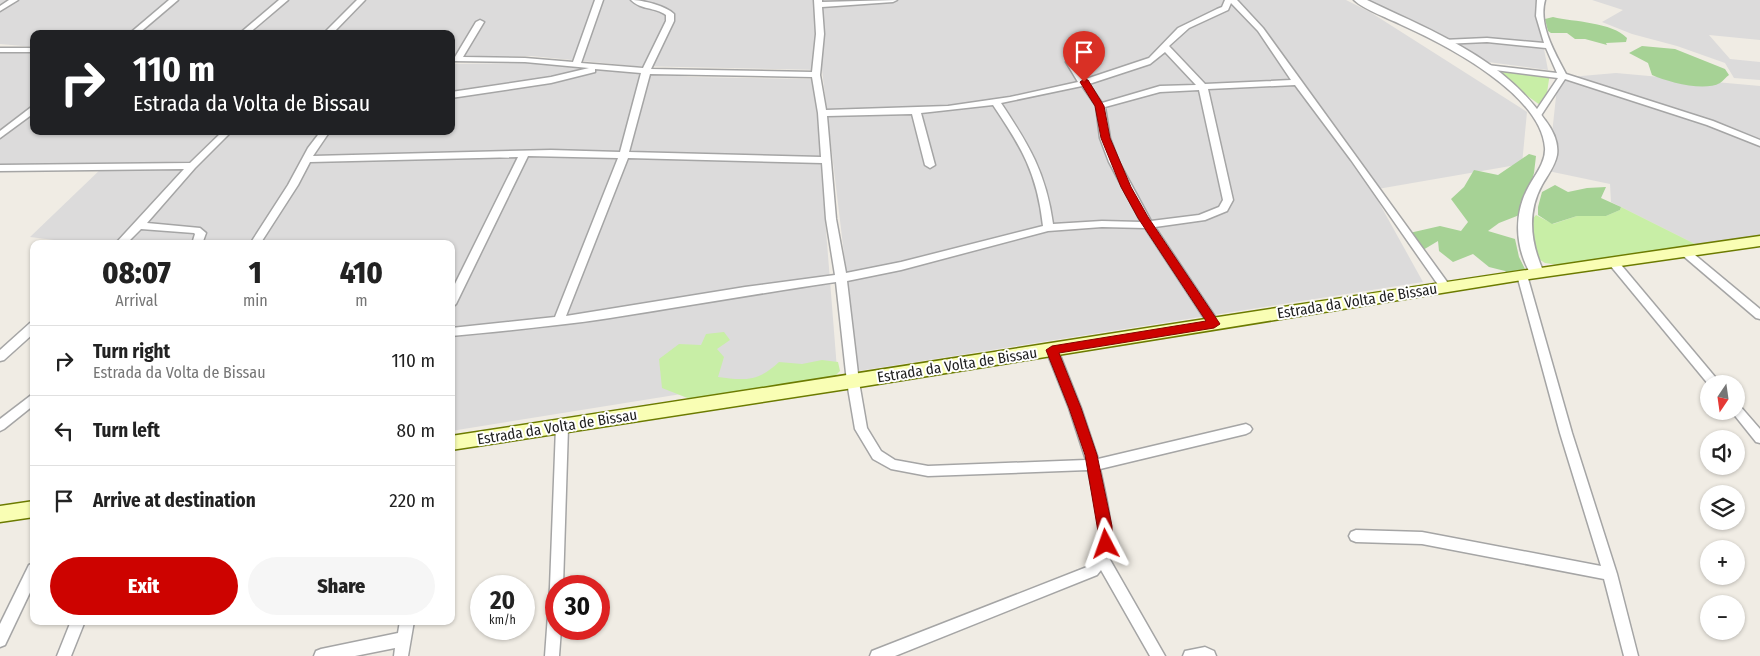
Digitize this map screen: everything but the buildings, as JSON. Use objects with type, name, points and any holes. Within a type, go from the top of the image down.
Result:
[{"type":"main road","name":"Estrada da Volta de Bissau","points":[[455,442],[853,382],[1445,286],[1686,252],[1757,244]]},
{"type":"main road","points":[[0,514],[30,510]]},
{"type":"street","points":[[0,10],[14,0]]},
{"type":"street","points":[[138,30],[174,0]]},
{"type":"street","points":[[248,30],[284,0]]},
{"type":"street","points":[[331,30],[361,0]]},
{"type":"street","points":[[576,65],[599,0]]},
{"type":"street","points":[[559,320],[624,155],[646,71],[670,22],[670,14],[666,9],[642,5],[635,0]]},
{"type":"street","points":[[893,0],[818,3],[820,34],[816,75],[822,113],[831,219],[841,278],[853,382],[861,430],[877,455],[891,464],[928,471],[1093,465],[1246,429]]},
{"type":"street","points":[[822,113],[916,111],[966,106],[1084,82],[1148,62],[1156,57],[1181,30],[1220,11],[1229,0]]},
{"type":"street","points":[[1233,0],[1258,24],[1296,82],[1356,159],[1445,286]]},
{"type":"street","points":[[1359,0],[1443,42],[1487,67],[1518,92],[1536,115],[1550,138],[1551,153],[1529,199],[1524,228],[1529,274],[1566,433],[1610,574],[1631,656]]},
{"type":"street","points":[[1541,0],[1538,7],[1548,46],[1562,76]]},
{"type":"street","points":[[455,59],[480,22]]},
{"type":"street","points":[[1443,42],[1486,40],[1548,46]]},
{"type":"street","points":[[455,332],[610,314],[745,291],[841,278],[900,266],[1048,228],[1102,224],[1148,225],[1201,218],[1223,209],[1228,200],[1227,189],[1202,87],[1165,47]]},
{"type":"street","points":[[0,50],[30,50]]},
{"type":"street","points":[[455,59],[526,60],[646,71],[816,75]]},
{"type":"street","points":[[1070,62],[1100,106],[1105,138],[1114,162],[1148,225],[1214,324]]},
{"type":"street","points":[[455,94],[551,80],[602,67]]},
{"type":"street","points":[[1487,67],[1562,76],[1710,123],[1760,143]]},
{"type":"street","points":[[1536,115],[1550,98],[1562,76]]},
{"type":"street","points":[[1100,106],[1146,92],[1296,82]]},
{"type":"street","points":[[995,101],[1015,131],[1035,168],[1044,200],[1048,228]]},
{"type":"street","points":[[0,135],[30,111]]},
{"type":"street","points":[[916,111],[930,165]]},
{"type":"street","points":[[124,240],[192,166],[224,135]]},
{"type":"street","points":[[258,240],[309,159],[313,148],[323,135]]},
{"type":"street","points":[[455,296],[524,154]]},
{"type":"street","points":[[309,159],[524,154],[825,160]]},
{"type":"street","points":[[0,168],[192,166]]},
{"type":"street","points":[[139,226],[196,230],[201,233],[198,240]]},
{"type":"street","points":[[1686,252],[1760,315]]},
{"type":"street","points":[[1613,262],[1707,375]]},
{"type":"street","points":[[0,357],[30,330]]},
{"type":"street","points":[[878,656],[1092,571],[1102,559],[1106,544],[1105,526],[1093,465],[1081,425],[1052,350]]},
{"type":"street","points":[[0,426],[30,401]]},
{"type":"street","points":[[1745,420],[1760,438]]},
{"type":"street","points":[[556,575],[562,427]]},
{"type":"street","points":[[1356,536],[1422,538],[1610,574]]},
{"type":"street","points":[[1102,559],[1158,656]]},
{"type":"street","points":[[0,640],[30,577]]},
{"type":"street","points":[[64,656],[76,625]]},
{"type":"street","points":[[401,656],[406,625]]},
{"type":"street","points":[[321,656],[404,640]]},
{"type":"street","points":[[552,656],[553,640]]},
{"type":"street","points":[[1190,656],[1205,654],[1208,656]]},
{"type":"shaded area","points":[[0,0],[1346,0],[1370,12],[1527,112],[1522,164],[1372,190],[1423,282],[858,371],[822,70],[634,66],[531,56],[455,58],[455,30],[30,30],[30,47],[0,44]]},
{"type":"shaded area","points":[[1365,0],[1543,0],[1539,7],[1540,28],[1548,70],[1480,61]]},
{"type":"shaded area","points":[[1592,0],[1760,0],[1760,40],[1709,35],[1730,59],[1760,62],[1760,80],[1734,78],[1725,63],[1677,46],[1632,34],[1602,22],[1623,10]]},
{"type":"shaded area","points":[[0,51],[30,53],[30,135],[455,135],[455,64],[526,63],[692,77],[814,79],[837,369],[455,430],[455,240],[54,240],[30,237],[104,166],[0,165]]},
{"type":"shaded area","points":[[1616,73],[1760,86],[1760,235],[1699,246],[1611,202],[1610,184],[1548,171],[1558,78]]},
{"type":"green space","points":[[1553,17],[1592,23],[1612,29],[1627,38],[1626,42],[1606,43],[1607,45],[1585,39],[1575,39],[1567,33],[1551,33],[1548,31],[1545,19]]},
{"type":"green space","points":[[1642,46],[1675,49],[1725,69],[1729,75],[1720,83],[1705,87],[1686,85],[1659,78],[1652,75],[1648,63],[1629,53]]},
{"type":"green space","points":[[1490,69],[1550,73],[1546,99],[1540,105]]},
{"type":"green space","points":[[1529,154],[1536,156],[1534,173],[1522,214],[1499,223],[1488,231],[1515,239],[1519,257],[1525,269],[1523,273],[1510,275],[1505,271],[1489,267],[1473,254],[1453,262],[1439,251],[1438,241],[1423,250],[1408,244],[1405,234],[1440,226],[1461,231],[1468,222],[1451,199],[1464,187],[1474,170],[1498,175]]},
{"type":"green space","points":[[1555,185],[1568,192],[1606,187],[1601,198],[1621,207],[1620,210],[1606,216],[1577,216],[1552,224],[1538,215],[1538,207],[1542,192]]},
{"type":"green space","points":[[1621,207],[1699,246],[1559,265],[1545,263],[1534,256],[1529,223],[1536,215],[1553,224],[1577,216],[1606,216],[1620,210]]},
{"type":"green space","points":[[724,332],[730,340],[717,349],[724,357],[718,377],[751,378],[765,373],[779,362],[802,364],[822,360],[838,362],[840,371],[831,380],[712,399],[690,399],[662,388],[659,359],[679,344],[701,345],[706,334]]},
{"type":"route","points":[[1084,82],[1100,106],[1105,138],[1126,187],[1143,218],[1214,324],[1052,350],[1091,455],[1105,526],[1106,544]]}]
